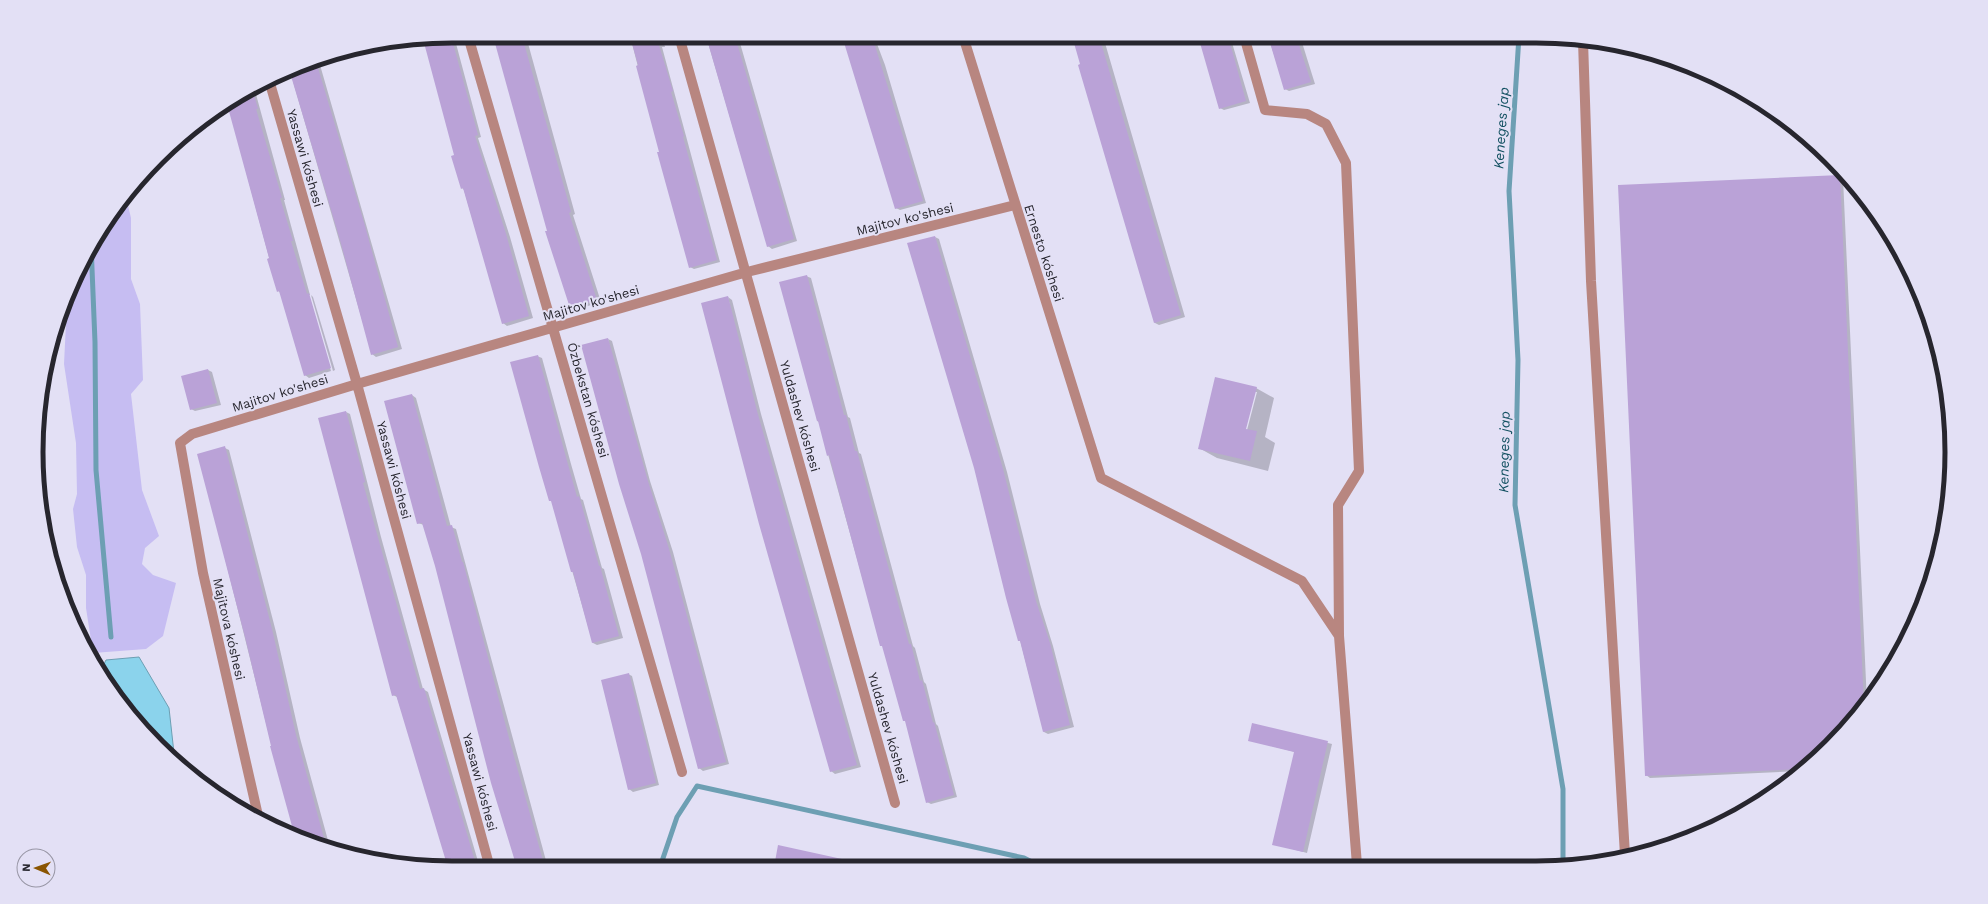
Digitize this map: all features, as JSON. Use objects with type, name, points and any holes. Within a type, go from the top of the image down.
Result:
[{"type":"street","name":"Ózbekstan kóshesi","points":[[470,43],[682,772]]},
{"type":"street","name":"Yuldashev kóshesi","points":[[681,43],[895,803]]},
{"type":"street","name":"Ernesto kóshesi","points":[[965,43],[1101,478],[1302,581],[1339,636]]},
{"type":"street","points":[[1246,43],[1265,110],[1307,114],[1326,124],[1346,163],[1359,471],[1338,505],[1339,636],[1356,861]]},
{"type":"street","points":[[1583,46],[1591,281],[1625,851]]},
{"type":"street","name":"Yassawi kóshesi","points":[[271,85],[356,384],[488,861]]},
{"type":"street","name":"Majitov ko'shesi","points":[[180,443],[192,434],[356,384],[553,327],[746,272],[1015,205]]},
{"type":"street","name":"Majitova kóshesi","points":[[180,443],[203,573],[258,812]]},
{"type":"shaded area","points":[[128,204],[131,218],[131,279],[140,304],[143,380],[131,394],[142,490],[159,536],[145,548],[142,564],[153,575],[176,583],[163,636],[146,649],[96,653],[92,645],[86,608],[86,575],[77,547],[73,509],[77,494],[76,443],[64,364],[66,317],[74,295],[98,247]]},
{"type":"water","points":[[139,657],[169,708],[174,752],[144,722],[128,701],[103,665],[106,660]]},
{"type":"building","points":[[453,43],[478,135],[475,136],[506,234],[529,316],[502,324],[463,188],[461,189],[451,156],[454,155],[424,44]]},
{"type":"building","points":[[495,43],[524,43],[571,212],[569,213],[597,300],[570,308],[545,231],[547,231]]},
{"type":"building","points":[[632,43],[658,43],[673,91],[671,92],[717,260],[689,268],[657,152],[659,152],[636,66],[638,65]]},
{"type":"building","points":[[708,43],[737,43],[794,239],[767,247]]},
{"type":"building","points":[[844,43],[874,43],[923,201],[895,209]]},
{"type":"building","points":[[1074,43],[1101,43],[1181,315],[1154,323],[1078,65],[1080,64]]},
{"type":"building","points":[[1200,43],[1230,43],[1246,101],[1219,109]]},
{"type":"building","points":[[1270,43],[1298,43],[1311,82],[1284,90]]},
{"type":"building","points":[[318,68],[365,226],[398,347],[371,355],[340,240],[291,76]]},
{"type":"building","points":[[254,94],[258,109],[256,109],[293,241],[291,241],[307,294],[309,293],[331,368],[304,376],[279,291],[277,292],[267,259],[269,258],[229,110]]},
{"type":"building","points":[[1837,175],[1840,178],[1864,696],[1844,722],[1806,760],[1794,769],[1645,776],[1618,185]]},
{"type":"building","points":[[935,236],[1003,469],[1036,601],[1050,643],[1070,725],[1043,732],[1020,641],[1018,641],[1006,598],[974,468],[907,243]]},
{"type":"building","points":[[807,275],[844,415],[846,415],[855,451],[857,451],[909,644],[911,644],[920,681],[922,680],[954,795],[926,803],[905,721],[903,721],[882,646],[880,646],[829,455],[827,456],[779,282]]},
{"type":"building","points":[[728,296],[757,411],[857,765],[830,772],[759,524],[701,303]]},
{"type":"building","points":[[608,338],[647,478],[669,549],[726,762],[698,769],[641,554],[619,484],[581,345]]},
{"type":"building","points":[[538,355],[577,497],[579,496],[619,636],[592,643],[573,572],[571,572],[551,501],[549,501],[510,362]]},
{"type":"building","points":[[208,369],[217,403],[190,410],[181,376]]},
{"type":"building","points":[[1215,377],[1257,387],[1246,429],[1257,431],[1250,461],[1198,449]]},
{"type":"building","points":[[412,394],[447,526],[452,525],[463,562],[543,861],[515,861],[491,783],[435,566],[422,523],[417,524],[384,401]]},
{"type":"building","points":[[346,411],[365,482],[363,483],[420,689],[424,688],[475,861],[446,861],[396,695],[392,696],[318,418]]},
{"type":"building","points":[[225,446],[272,629],[296,735],[324,840],[293,829],[270,746],[245,637],[197,454]]},
{"type":"building","points":[[629,673],[656,783],[628,790],[601,680]]},
{"type":"building","points":[[1252,723],[1328,741],[1303,852],[1272,845],[1294,752],[1248,741]]},
{"type":"building","points":[[778,845],[851,861],[775,861]]},
{"type":"waterway","name":"Keneges jap","points":[[1519,43],[1509,191],[1518,360],[1515,505],[1563,789],[1563,860]]},
{"type":"waterway","points":[[92,259],[95,342],[96,470],[111,637]]},
{"type":"waterway","points":[[662,861],[677,817],[697,786],[1024,858],[1030,861]]}]
